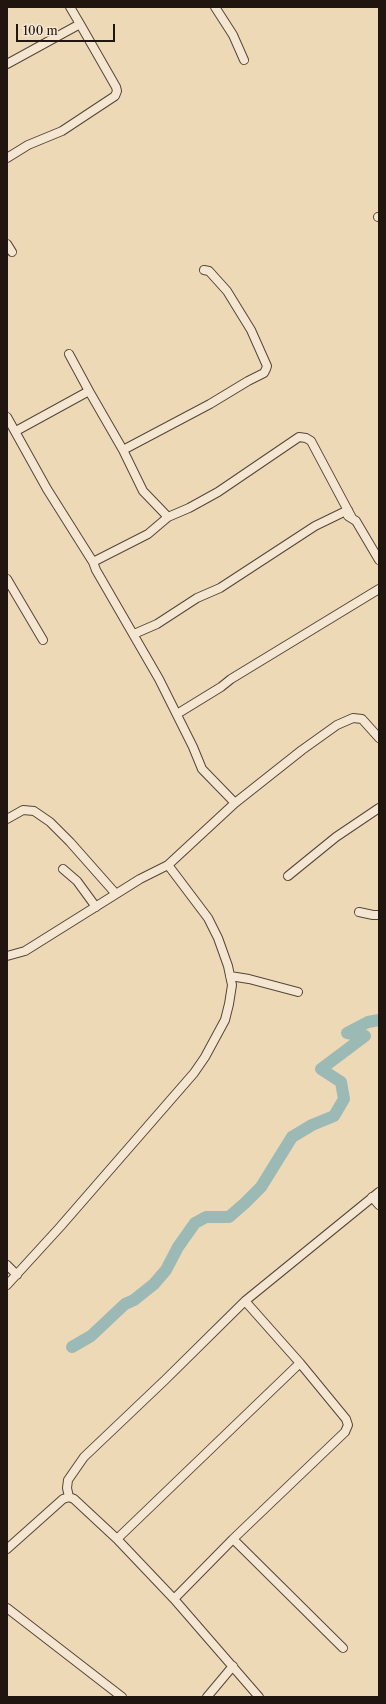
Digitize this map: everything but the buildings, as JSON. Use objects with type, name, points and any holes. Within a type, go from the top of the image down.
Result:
[{"type":"street","points":[[7,158],[28,145],[62,131],[115,96],[117,91],[116,87],[70,7]]},
{"type":"street","points":[[215,7],[233,35],[244,60]]},
{"type":"street","points":[[7,64],[80,24]]},
{"type":"street","points":[[7,244],[12,252]]},
{"type":"street","points":[[123,450],[210,404],[264,373],[266,369],[267,366],[251,330],[227,292],[209,271],[204,270]]},
{"type":"street","points":[[69,354],[123,450],[143,491],[168,517]]},
{"type":"street","points":[[16,431],[89,391]]},
{"type":"street","points":[[7,417],[47,489],[93,562],[96,570],[134,634],[177,714],[202,769],[235,803]]},
{"type":"street","points":[[93,562],[148,534],[168,517],[189,508],[218,492],[299,437],[306,438],[311,441],[352,518],[379,560]]},
{"type":"street","points":[[134,634],[157,624],[197,598],[220,588],[315,526],[348,510],[346,516],[352,518]]},
{"type":"street","points":[[7,579],[43,640]]},
{"type":"street","points":[[177,714],[217,690],[231,679],[379,589]]},
{"type":"street","points":[[7,956],[25,951],[116,894],[168,865],[235,803],[302,750],[337,726],[353,718],[362,719],[379,738]]},
{"type":"street","points":[[288,876],[336,837],[379,808]]},
{"type":"street","points":[[7,819],[23,810],[34,811],[50,822],[70,842],[116,894]]},
{"type":"street","points":[[7,1285],[194,1073],[205,1057],[225,1020],[230,1004],[232,985],[218,938],[208,918],[168,865]]},
{"type":"street","points":[[63,869],[76,880],[96,907]]},
{"type":"street","points":[[359,912],[373,916],[379,915]]},
{"type":"street","points":[[230,976],[249,979],[298,992]]},
{"type":"street","points":[[259,1697],[174,1599],[117,1538],[69,1496],[67,1488],[68,1480],[84,1457],[245,1301],[376,1194],[379,1205]]},
{"type":"street","points":[[7,1265],[17,1275]]},
{"type":"street","points":[[174,1599],[233,1538],[345,1432],[348,1425],[346,1419],[300,1363],[245,1301]]},
{"type":"street","points":[[117,1538],[300,1363]]},
{"type":"street","points":[[7,1549],[63,1499],[69,1496]]},
{"type":"street","points":[[233,1538],[343,1648]]},
{"type":"street","points":[[7,1608],[122,1697]]},
{"type":"street","points":[[207,1697],[233,1666]]},
{"type":"waterway","points":[[72,1347],[91,1336],[125,1304],[134,1300],[154,1284],[166,1270],[178,1247],[195,1223],[206,1217],[229,1217],[245,1203],[261,1187],[292,1137],[312,1125],[334,1116],[344,1099],[341,1082],[321,1069],[365,1036],[347,1033],[368,1022],[379,1020]]}]
